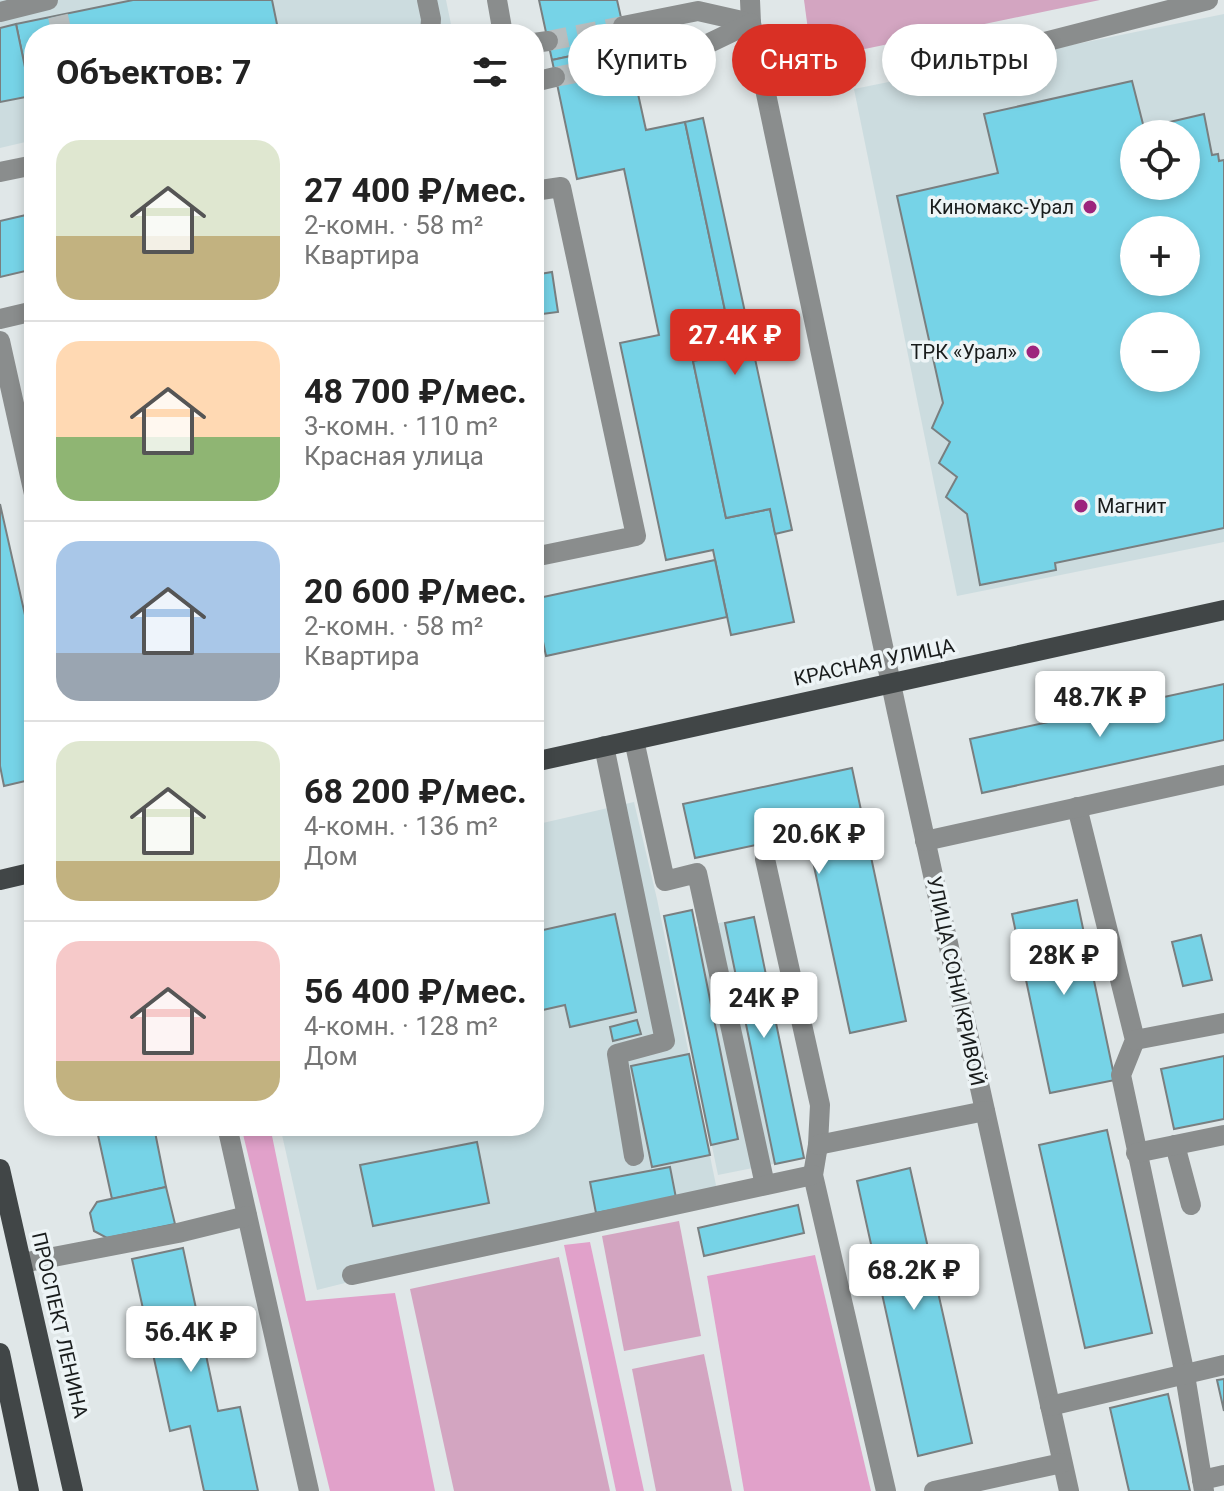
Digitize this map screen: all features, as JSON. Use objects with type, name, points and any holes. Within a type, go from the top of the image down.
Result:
[{"type":"main road","name":"КРАСНАЯ УЛИЦА","points":[[544,756],[634,740],[1224,610]]},
{"type":"main road","points":[[0,880],[24,874]]},
{"type":"main road","name":"ПРОСПЕКТ ЛЕНИНА","points":[[0,1169],[73,1491]]},
{"type":"main road","points":[[0,1353],[29,1491]]},
{"type":"street","points":[[427,0],[431,24]]},
{"type":"street","points":[[497,0],[501,24]]},
{"type":"street","name":"УЛИЦА СОНИ КРИВОЙ","points":[[750,0],[751,23],[891,683],[1069,1491]]},
{"type":"street","points":[[1057,39],[1208,0]]},
{"type":"street","points":[[0,12],[53,5]]},
{"type":"street","points":[[629,24],[678,7],[751,23]]},
{"type":"street","points":[[716,40],[751,23]]},
{"type":"street","points":[[544,80],[555,77]]},
{"type":"street","points":[[0,172],[24,167]]},
{"type":"street","points":[[544,190],[561,187],[636,536],[544,555]]},
{"type":"street","points":[[0,319],[24,313]]},
{"type":"street","points":[[0,341],[24,449]]},
{"type":"street","points":[[634,740],[665,881],[697,873],[765,1185]]},
{"type":"street","points":[[604,746],[665,1041],[617,1054],[634,1156]]},
{"type":"street","points":[[925,841],[1224,775]]},
{"type":"street","points":[[1077,807],[1135,1040],[1121,1075],[1185,1375],[1203,1486],[1224,1475]]},
{"type":"street","points":[[765,859],[820,1105],[813,1175],[886,1491]]},
{"type":"street","points":[[1135,1040],[1224,1023]]},
{"type":"street","points":[[818,1145],[985,1111]]},
{"type":"street","points":[[1136,1153],[1224,1135]]},
{"type":"street","points":[[229,1136],[309,1491]]},
{"type":"street","points":[[1175,1145],[1191,1205]]},
{"type":"street","points":[[352,1275],[813,1175]]},
{"type":"street","points":[[22,1263],[178,1233],[247,1216]]},
{"type":"street","points":[[1050,1406],[1224,1365]]},
{"type":"street","points":[[934,1491],[1062,1463]]},
{"type":"shaded area","points":[[0,0],[446,0],[451,24],[24,24],[24,142],[0,148]]},
{"type":"shaded area","points":[[804,0],[1100,0],[985,24],[882,24],[882,45],[866,49],[866,24],[807,24]]},
{"type":"shaded area","name":"ТРК «Урал»","points":[[1224,14],[1224,542],[957,596],[855,96],[866,96],[866,87],[882,83],[882,96],[1057,96],[1057,48]]},
{"type":"shaded area","points":[[634,802],[717,1190],[317,1290],[282,1136],[544,1136],[544,823]]},
{"type":"shaded area","points":[[692,910],[695,927],[754,917],[803,1158],[718,1175],[664,916]]},
{"type":"shaded area","points":[[243,1136],[272,1136],[306,1301],[395,1293],[435,1491],[330,1491]]},
{"type":"shaded area","points":[[679,1221],[701,1336],[624,1351],[602,1236]]},
{"type":"shaded area","points":[[590,1242],[644,1491],[616,1491],[564,1245]]},
{"type":"shaded area","points":[[815,1255],[871,1491],[744,1491],[707,1276]]},
{"type":"shaded area","points":[[559,1257],[610,1491],[454,1491],[410,1289]]},
{"type":"shaded area","points":[[704,1354],[732,1491],[656,1491],[632,1369]]},
{"type":"building","points":[[133,0],[272,0],[277,24],[24,24],[24,62],[16,24]]},
{"type":"building","points":[[539,0],[617,0],[622,24],[568,24],[568,57],[552,60]]},
{"type":"building","points":[[16,24],[24,62],[24,97],[0,102],[0,28]]},
{"type":"building","points":[[568,57],[568,96],[638,96],[646,130],[685,122],[734,353],[693,361],[726,518],[770,509],[794,622],[731,635],[713,550],[666,560],[620,343],[659,335],[624,169],[577,179],[552,60]]},
{"type":"building","name":"ТРК «Урал»","points":[[1132,81],[1142,120],[1120,120],[1120,200],[1200,200],[1200,120],[1178,120],[1204,114],[1212,155],[1218,154],[1219,161],[1224,160],[1224,528],[1055,563],[1056,570],[980,585],[967,514],[946,497],[957,477],[939,463],[950,442],[932,428],[943,403],[897,196],[998,173],[984,114]]},
{"type":"building","points":[[703,118],[792,530],[775,534],[770,509],[726,518],[693,361],[734,353],[685,122]]},
{"type":"building","points":[[24,215],[24,271],[0,277],[0,221]]},
{"type":"building","points":[[552,272],[558,312],[544,314],[544,273]]},
{"type":"building","points":[[0,504],[24,611],[24,781],[4,786],[0,766]]},
{"type":"building","points":[[715,560],[727,617],[546,656],[544,597]]},
{"type":"building","points":[[1224,684],[1224,740],[982,793],[970,739]]},
{"type":"building","points":[[852,768],[906,1021],[850,1033],[807,834],[695,858],[683,804]]},
{"type":"building","points":[[1077,900],[1115,1080],[1050,1093],[1012,914]]},
{"type":"building","points":[[692,910],[738,1139],[711,1145],[664,916]]},
{"type":"building","points":[[615,914],[636,1012],[570,1027],[565,1005],[544,1010],[544,930]]},
{"type":"building","points":[[754,917],[804,1158],[775,1164],[725,923]]},
{"type":"building","points":[[1201,935],[1212,980],[1183,986],[1172,942]]},
{"type":"building","points":[[637,1020],[641,1034],[613,1041],[610,1027]]},
{"type":"building","points":[[689,1054],[710,1155],[652,1167],[631,1066]]},
{"type":"building","points":[[1224,1056],[1224,1119],[1174,1129],[1161,1069]]},
{"type":"building","points":[[1107,1130],[1152,1333],[1085,1348],[1039,1145]]},
{"type":"building","points":[[98,1136],[156,1136],[166,1187],[112,1199]]},
{"type":"building","points":[[477,1142],[489,1203],[373,1226],[360,1165]]},
{"type":"building","points":[[670,1167],[676,1198],[596,1213],[590,1182]]},
{"type":"building","points":[[910,1168],[972,1443],[918,1456],[857,1181]]},
{"type":"building","points":[[166,1187],[175,1224],[107,1238],[94,1231],[90,1213],[97,1202]]},
{"type":"building","points":[[798,1205],[804,1233],[704,1256],[698,1228]]},
{"type":"building","points":[[183,1248],[218,1411],[240,1407],[258,1491],[204,1491],[190,1426],[170,1431],[132,1259]]},
{"type":"building","points":[[1224,1379],[1224,1411],[1217,1380]]},
{"type":"building","points":[[1168,1394],[1190,1491],[1129,1491],[1110,1408]]},
{"type":"tunnel","points":[[58,16],[60,24]]},
{"type":"tunnel","points":[[548,41],[568,37]]},
{"type":"tunnel","points":[[555,77],[568,74]]},
{"type":"place","name":"Киномакс-Урал","points":[[1090,207]]},
{"type":"place","name":"ТРК «Урал»","points":[[1033,352]]},
{"type":"place","name":"Магнит","points":[[1081,506]]}]
